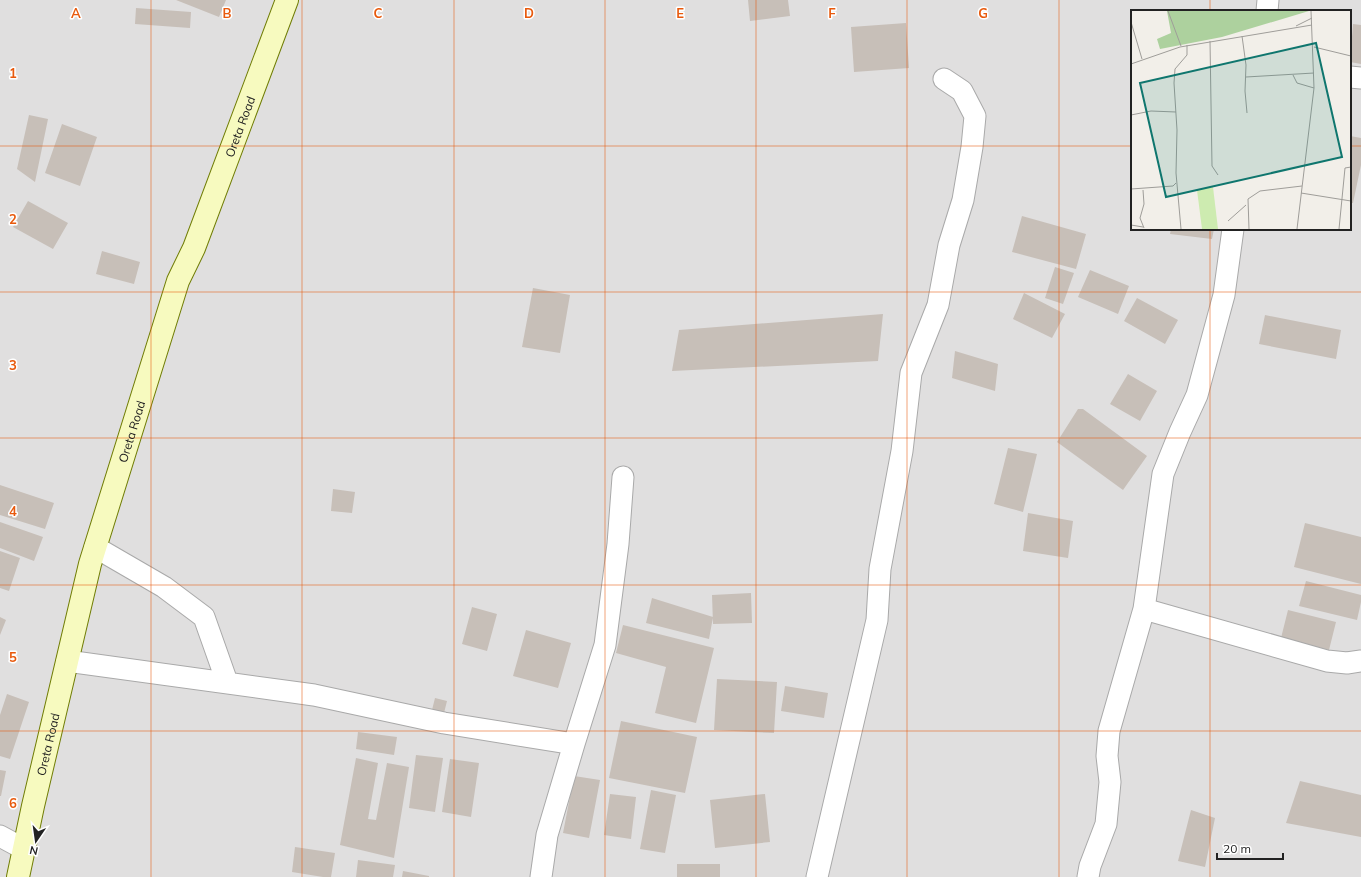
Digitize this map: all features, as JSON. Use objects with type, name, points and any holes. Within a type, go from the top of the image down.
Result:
[{"type":"street","name":"Oreta Road","points":[[18,877],[33,806],[94,547],[178,281],[194,248],[287,0]]},
{"type":"street","points":[[1267,10],[1268,0]]},
{"type":"street","points":[[1351,77],[1361,78]]},
{"type":"street","points":[[817,877],[876,620],[880,569],[902,452],[911,374],[938,305],[949,245],[963,200],[972,148],[975,116],[962,91],[944,79]]},
{"type":"street","points":[[1088,877],[1090,866],[1106,824],[1110,782],[1107,756],[1109,731],[1144,609],[1163,474],[1197,394],[1224,294],[1233,230]]},
{"type":"street","points":[[541,877],[547,836],[574,744],[606,645],[618,544],[623,477]]},
{"type":"street","points":[[94,547],[164,587],[204,617],[227,682]]},
{"type":"street","points":[[1144,609],[1326,661],[1347,663],[1361,661]]},
{"type":"street","points":[[67,660],[314,695],[444,723],[574,744]]},
{"type":"street","points":[[0,836],[24,849]]},
{"type":"shaded area","points":[[0,0],[1361,0],[1361,877],[0,877]]},
{"type":"building","points":[[176,0],[226,0],[219,17]]},
{"type":"building","points":[[748,0],[788,0],[790,16],[750,21]]},
{"type":"building","points":[[136,8],[191,12],[190,28],[135,24]]},
{"type":"building","points":[[906,23],[909,68],[854,72],[851,27]]},
{"type":"building","points":[[1353,24],[1361,25],[1361,64],[1351,62]]},
{"type":"building","points":[[29,115],[48,119],[35,182],[17,169]]},
{"type":"building","points":[[62,124],[97,137],[80,186],[45,173]]},
{"type":"building","points":[[1351,136],[1361,138],[1361,165],[1353,203],[1351,203]]},
{"type":"building","points":[[28,201],[68,223],[53,249],[13,227]]},
{"type":"building","points":[[1022,216],[1086,234],[1076,269],[1012,252]]},
{"type":"building","points":[[1171,230],[1214,230],[1212,239],[1170,234]]},
{"type":"building","points":[[102,251],[140,262],[134,284],[96,274]]},
{"type":"building","points":[[1055,267],[1074,273],[1063,304],[1045,298]]},
{"type":"building","points":[[1090,270],[1129,286],[1118,314],[1078,297]]},
{"type":"building","points":[[533,288],[570,295],[560,353],[522,347]]},
{"type":"building","points":[[1024,293],[1065,314],[1052,338],[1013,319]]},
{"type":"building","points":[[1137,298],[1178,320],[1165,344],[1124,321]]},
{"type":"building","points":[[883,314],[878,361],[672,371],[679,330]]},
{"type":"building","points":[[1265,315],[1341,330],[1336,359],[1259,344]]},
{"type":"building","points":[[955,351],[998,364],[995,391],[952,378]]},
{"type":"building","points":[[1128,374],[1157,391],[1140,421],[1110,404]]},
{"type":"building","points":[[1078,409],[1083,409],[1147,456],[1123,490],[1057,442]]},
{"type":"building","points":[[1008,448],[1037,454],[1023,512],[994,504]]},
{"type":"building","points":[[0,485],[54,503],[45,529],[0,515]]},
{"type":"building","points":[[333,489],[355,492],[352,513],[331,511]]},
{"type":"building","points":[[1028,513],[1073,521],[1068,558],[1023,551]]},
{"type":"building","points":[[0,522],[43,537],[34,561],[0,548]]},
{"type":"building","points":[[1305,523],[1361,537],[1361,584],[1294,567]]},
{"type":"building","points":[[0,551],[20,558],[9,591],[0,588]]},
{"type":"building","points":[[1306,581],[1361,595],[1357,620],[1299,606]]},
{"type":"building","points":[[751,593],[752,623],[713,624],[712,595]]},
{"type":"building","points":[[652,598],[713,617],[709,639],[646,623]]},
{"type":"building","points":[[472,607],[497,614],[487,651],[462,644]]},
{"type":"building","points":[[1288,610],[1336,622],[1329,650],[1281,638]]},
{"type":"building","points":[[0,617],[6,620],[0,635]]},
{"type":"building","points":[[623,625],[714,648],[696,723],[655,713],[666,667],[616,653]]},
{"type":"building","points":[[526,630],[571,643],[558,688],[513,676]]},
{"type":"building","points":[[717,679],[777,682],[774,733],[714,730]]},
{"type":"building","points":[[785,686],[828,693],[824,718],[781,711]]},
{"type":"building","points":[[7,694],[29,702],[10,759],[0,756],[0,715]]},
{"type":"building","points":[[435,698],[447,701],[443,717],[431,714]]},
{"type":"building","points":[[621,721],[697,737],[685,793],[609,778]]},
{"type":"building","points":[[358,732],[397,737],[394,755],[356,749]]},
{"type":"building","points":[[416,755],[443,758],[435,812],[409,808]]},
{"type":"building","points":[[356,758],[378,763],[368,819],[376,820],[387,763],[409,767],[394,858],[340,845]]},
{"type":"building","points":[[450,759],[479,763],[471,817],[442,812]]},
{"type":"building","points":[[0,770],[6,771],[1,796],[0,796]]},
{"type":"building","points":[[574,776],[600,780],[589,838],[563,833]]},
{"type":"building","points":[[1300,781],[1361,795],[1361,837],[1286,823]]},
{"type":"building","points":[[651,790],[676,795],[665,853],[640,849]]},
{"type":"building","points":[[610,794],[636,797],[631,839],[604,835]]},
{"type":"building","points":[[765,794],[770,842],[715,848],[710,800]]},
{"type":"building","points":[[1191,810],[1215,818],[1205,867],[1178,861]]},
{"type":"building","points":[[295,847],[335,853],[331,877],[292,872]]},
{"type":"building","points":[[358,860],[395,865],[393,877],[356,877]]},
{"type":"building","points":[[677,864],[720,864],[720,877],[677,877]]},
{"type":"building","points":[[403,871],[429,876],[429,877],[402,877]]}]
